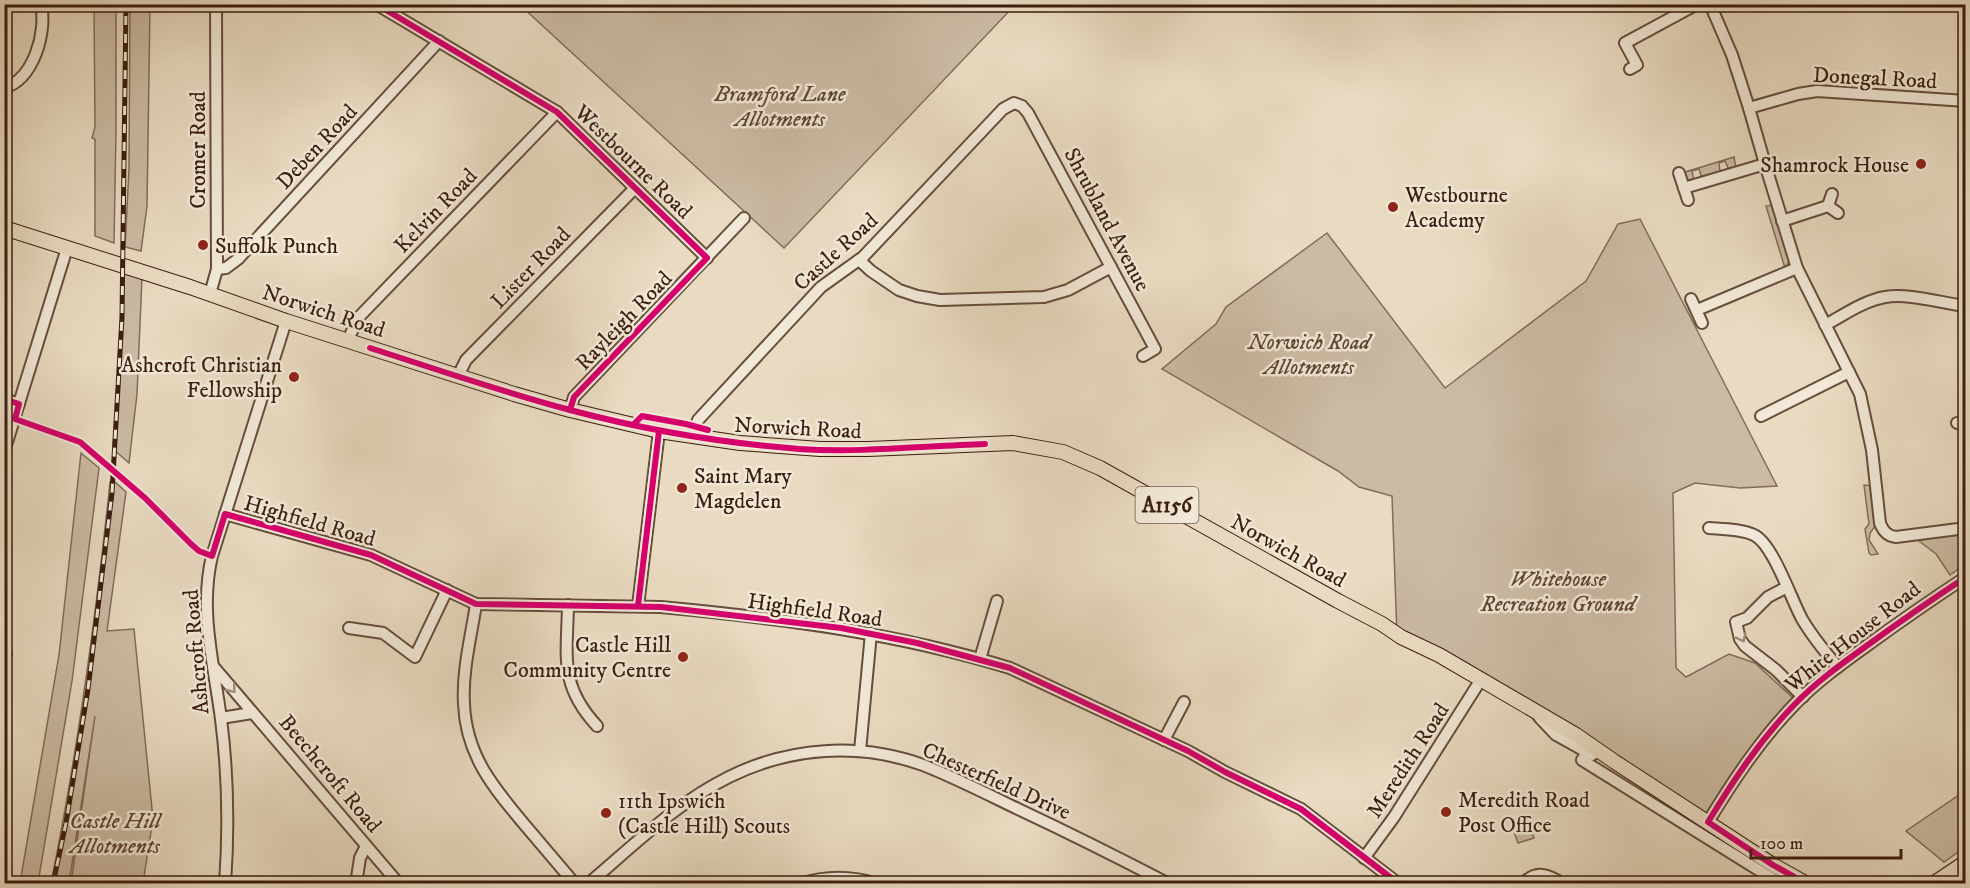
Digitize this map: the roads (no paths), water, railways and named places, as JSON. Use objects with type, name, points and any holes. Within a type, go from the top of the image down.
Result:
[{"type":"main road","name":"Norwich Road","points":[[4,228],[458,376],[570,410],[659,430],[750,444],[820,450],[1004,443],[1063,452],[1100,468],[1382,624],[1401,637],[1446,659],[1480,681],[1576,735],[1589,749],[1615,762],[1773,865],[1807,884]]},
{"type":"main road","points":[[1933,884],[1965,862]]},
{"type":"street","points":[[4,88],[15,84],[25,73],[34,57],[42,24],[41,4]]},
{"type":"street","name":"Cromer Road","points":[[210,294],[217,269],[216,4]]},
{"type":"street","name":"Westbourne Road","points":[[376,4],[558,112],[707,258]]},
{"type":"street","points":[[1630,69],[1637,65],[1625,43],[1697,4]]},
{"type":"street","points":[[1710,4],[1732,55],[1797,268],[1860,394],[1872,450],[1880,524],[1885,533],[1896,537],[1965,528]]},
{"type":"street","name":"Deben Road","points":[[217,269],[226,268],[238,259],[439,41]]},
{"type":"street","name":"Donegal Road","points":[[1749,108],[1798,94],[1818,91],[1965,101]]},
{"type":"street","name":"Castle Road","points":[[693,436],[698,420],[821,287],[859,260],[1003,109],[1014,103]]},
{"type":"street","name":"Shrubland Avenue","points":[[1014,103],[1022,106],[1028,113],[1155,349],[1143,356]]},
{"type":"street","name":"Kelvin Road","points":[[348,340],[358,318],[558,112]]},
{"type":"street","points":[[1965,133],[1965,141]]},
{"type":"street","points":[[1684,188],[1765,164]]},
{"type":"street","points":[[1679,173],[1688,200]]},
{"type":"street","name":"Lister Road","points":[[458,376],[466,360],[635,188]]},
{"type":"street","points":[[1828,206],[1832,194]]},
{"type":"street","points":[[1782,220],[1828,206]]},
{"type":"street","points":[[1828,206],[1838,213]]},
{"type":"street","name":"Rayleigh Road","points":[[570,410],[574,397],[744,218]]},
{"type":"street","points":[[4,452],[67,248]]},
{"type":"street","points":[[859,260],[870,271],[899,291],[940,300],[1044,297],[1068,290],[1111,267]]},
{"type":"street","points":[[1697,310],[1797,268]]},
{"type":"street","points":[[1825,325],[1864,304],[1883,298],[1904,297],[1965,306]]},
{"type":"street","points":[[1691,299],[1702,323]]},
{"type":"street","name":"Ashcroft Road","points":[[225,884],[228,827],[225,749],[207,609],[207,581],[212,556],[285,321]]},
{"type":"street","points":[[1761,416],[1849,372]]},
{"type":"street","points":[[4,399],[19,404]]},
{"type":"street","points":[[638,606],[659,430]]},
{"type":"street","name":"Highfield Road","points":[[225,514],[371,555],[476,604],[690,609],[871,633],[1010,668],[1164,740],[1301,809],[1399,884]]},
{"type":"street","points":[[1708,528],[1751,533],[1758,537],[1772,555],[1809,630],[1838,667]]},
{"type":"street","name":"White House Road","points":[[1708,822],[1728,788],[1768,733],[1803,697],[1838,667],[1965,577]]},
{"type":"street","points":[[1787,587],[1768,597],[1747,618],[1736,622],[1740,639],[1744,645],[1776,670],[1803,697]]},
{"type":"street","points":[[349,628],[383,633],[415,657],[447,590]]},
{"type":"street","points":[[980,659],[997,601]]},
{"type":"street","points":[[476,604],[464,684],[464,706],[468,733],[477,760],[490,783],[574,884]]},
{"type":"street","points":[[568,605],[568,679],[587,715],[597,726]]},
{"type":"street","points":[[860,751],[871,633]]},
{"type":"street","points":[[213,665],[252,712]]},
{"type":"street","name":"Meredith Road","points":[[1364,858],[1398,810],[1480,681]]},
{"type":"street","points":[[1164,740],[1184,702]]},
{"type":"street","name":"Beechcroft Road","points":[[221,718],[252,712],[260,719],[399,884]]},
{"type":"street","name":"Norwich Road","points":[[1534,712],[1556,735],[1589,749],[1582,760],[1781,884]]},
{"type":"street","name":"Chesterfield Drive","points":[[588,884],[679,808],[728,777],[762,763],[796,753],[860,751],[900,758],[946,775],[1169,884]]},
{"type":"street","points":[[356,884],[360,858],[366,846]]},
{"type":"street","points":[[1523,884],[1532,876],[1544,874],[1563,884]]},
{"type":"street","points":[[800,884],[821,879],[849,878],[877,884]]},
{"type":"railway","points":[[53,884],[66,823],[88,689],[112,493],[122,317],[126,4]]},
{"type":"place","name":"Shamrock House","points":[[1921,164]]},
{"type":"place","name":"Westbourne Academy","points":[[1393,207]]},
{"type":"place","name":"Suffolk Punch","points":[[203,245]]},
{"type":"place","name":"Ashcroft Christian Fellowship","points":[[294,377]]},
{"type":"place","name":"Saint Mary Magdelen","points":[[682,488]]},
{"type":"place","name":"Castle Hill Community Centre","points":[[683,657]]},
{"type":"place","name":"Meredith Road Post Office","points":[[1446,812]]},
{"type":"place","name":"11th Ipswich (Castle Hill) Scouts","points":[[606,813]]},
{"type":"park label","name":"Bramford Lane Allotments","points":[[780,106]]},
{"type":"park label","name":"Norwich Road Allotments","points":[[1309,354]]},
{"type":"park label","name":"Whitehouse Recreation Ground","points":[[1558,590]]},
{"type":"park label","name":"Castle Hill Allotments","points":[[115,832]]}]
